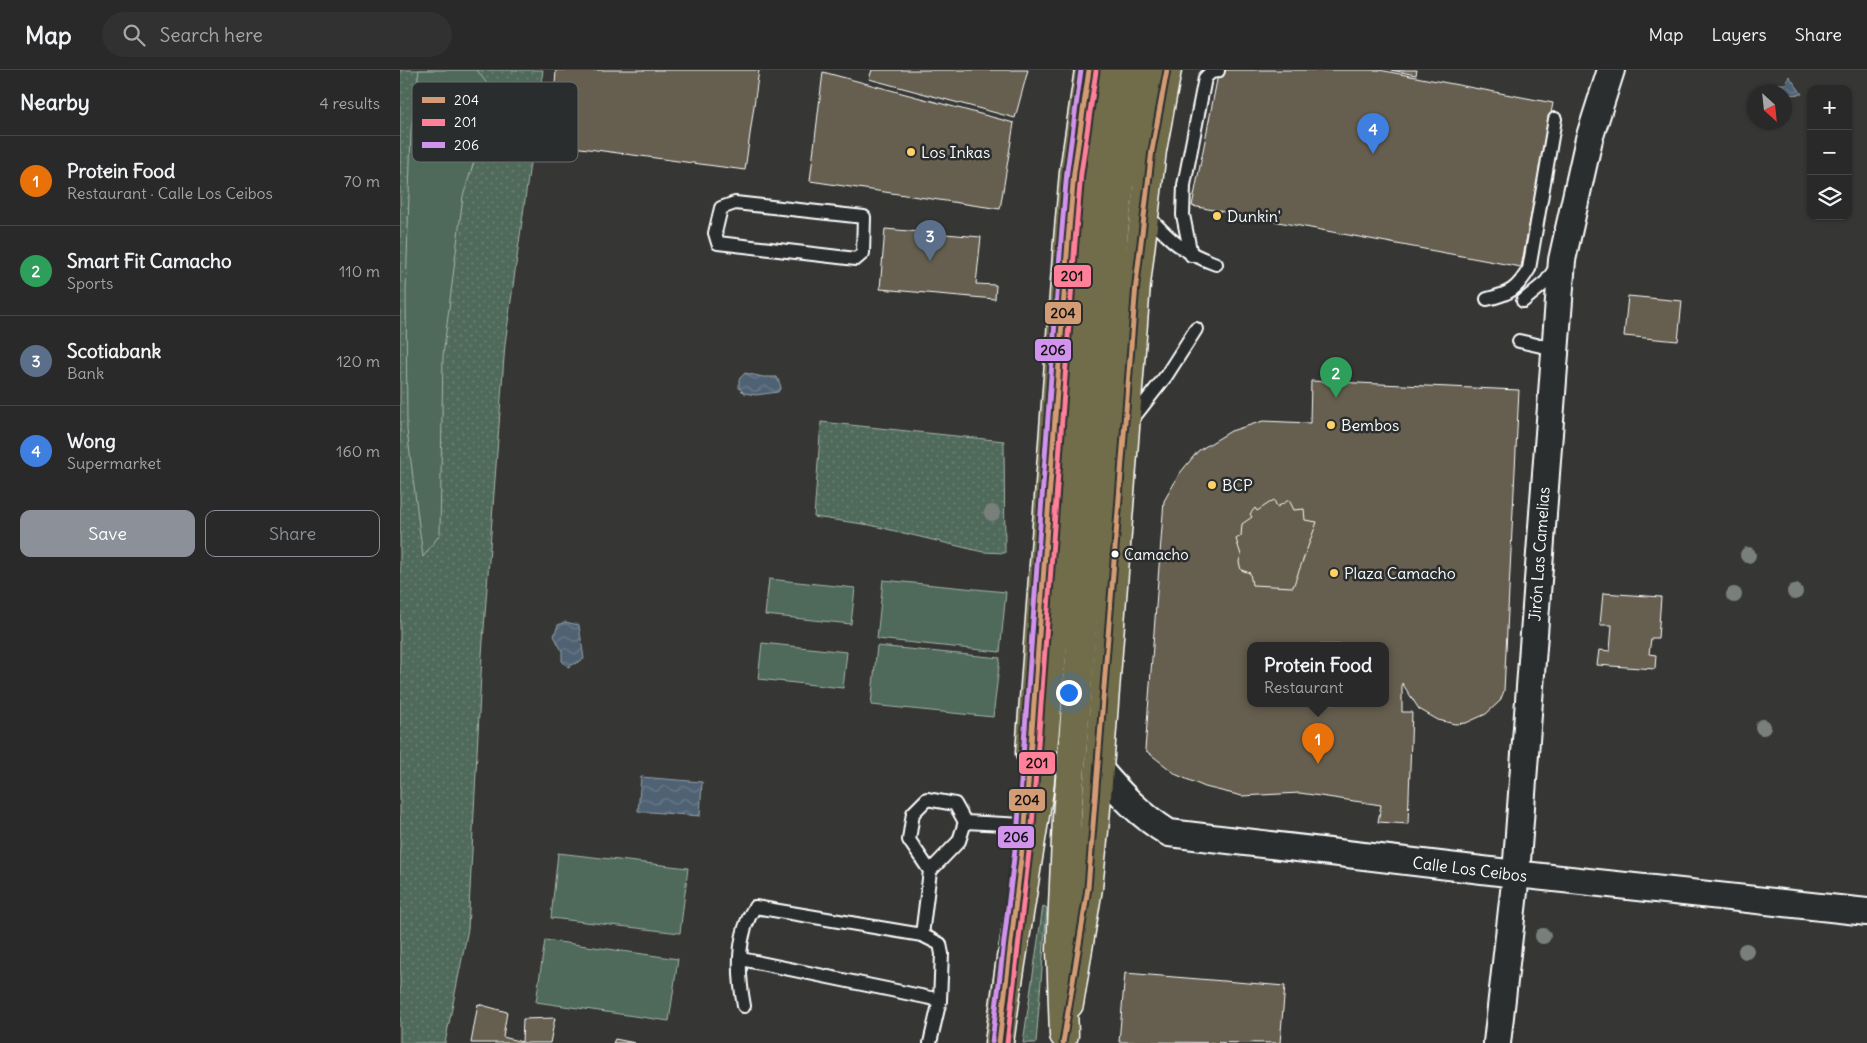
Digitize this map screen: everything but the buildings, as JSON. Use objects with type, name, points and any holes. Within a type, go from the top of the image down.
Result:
[{"type":"main road","points":[[1008,982],[1025,825],[1074,172],[1090,70]]},
{"type":"main road","points":[[1063,1039],[1061,950],[1067,817],[1106,311],[1109,184],[1115,70]]},
{"type":"main road","points":[[998,1043],[1038,790],[1109,184],[1141,70]]},
{"type":"main road","points":[[1063,1039],[1088,888],[1099,769],[1124,430],[1144,212],[1167,70]]},
{"type":"street","name":"Jirón Las Camelias","points":[[1497,1043],[1516,874],[1562,260],[1589,139],[1611,70]]},
{"type":"street","name":"Calle Los Ceibos","points":[[1099,769],[1126,801],[1147,820],[1169,833],[1516,874],[1867,912]]},
{"type":"lane","points":[[1191,255],[1183,215],[1184,186],[1205,78],[1211,72],[1218,71]]},
{"type":"lane","points":[[1487,299],[1500,296],[1519,286],[1529,269],[1556,119]]},
{"type":"lane","points":[[735,203],[864,217],[863,253],[856,259],[718,243],[715,233],[721,208],[735,203]]},
{"type":"lane","points":[[1144,212],[1170,239],[1191,255],[1216,264]]},
{"type":"lane","points":[[1523,301],[1546,282],[1562,260]]},
{"type":"lane","points":[[1124,430],[1166,376],[1196,329]]},
{"type":"lane","points":[[1519,341],[1555,348]]},
{"type":"lane","points":[[922,935],[930,871],[960,840],[964,822],[956,804],[927,799],[913,813],[909,840],[930,871]]},
{"type":"lane","points":[[964,822],[1025,825]]},
{"type":"lane","points":[[744,1006],[739,974],[747,919],[756,907],[922,935],[940,944],[942,954],[940,1000],[930,1043]]},
{"type":"lane","points":[[741,959],[940,1000]]},
{"type":"green space","points":[[400,70],[543,70],[541,82],[412,82],[412,162],[530,162],[505,344],[482,655],[468,929],[445,1043],[400,1043]]},
{"type":"green space","points":[[419,70],[477,70],[486,82],[417,82]]},
{"type":"green space","points":[[412,122],[412,162],[474,162],[463,196],[443,356],[440,534],[423,557],[407,430],[406,291]]},
{"type":"green space","points":[[821,422],[1004,441],[1005,553],[983,552],[870,525],[814,517]]},
{"type":"green space","points":[[769,579],[855,588],[851,624],[765,615]]},
{"type":"green space","points":[[883,580],[1006,592],[1000,652],[877,639]]},
{"type":"green space","points":[[762,643],[847,652],[843,688],[758,679]]},
{"type":"green space","points":[[877,646],[1000,658],[993,717],[871,705]]},
{"type":"green space","points":[[558,853],[688,868],[680,933],[551,918]]},
{"type":"green space","points":[[1043,906],[1047,908],[1036,1043],[1023,1043]]},
{"type":"green space","points":[[545,940],[678,959],[669,1021],[536,1002]]},
{"type":"water","points":[[1789,76],[1802,94],[1792,95],[1792,85],[1777,85],[1786,84]]},
{"type":"water","points":[[745,373],[763,377],[777,377],[781,387],[778,392],[756,395],[744,393],[739,388],[739,379]]},
{"type":"water","points":[[565,622],[579,625],[584,659],[568,667],[562,661],[562,651],[554,636],[558,625]]},
{"type":"water","points":[[641,777],[702,782],[700,816],[638,811]]},
{"type":"transit line","name":"206","points":[[992,1042],[1018,824],[1061,240],[1067,171],[1081,70]]},
{"type":"transit line","name":"204","points":[[999,1043],[1025,825],[1068,241],[1074,172],[1089,70]]},
{"type":"transit line","name":"204","points":[[1063,1043],[1088,888],[1136,284],[1152,150],[1167,70]]},
{"type":"transit line","name":"201","points":[[1007,1043],[1032,826],[1081,173],[1096,71]]},
{"type":"place","name":"Los Inkas","points":[[911,152]]},
{"type":"place","name":"Wong","points":[[1373,154]]},
{"type":"place","name":"Dunkin'","points":[[1217,216]]},
{"type":"place","name":"Scotiabank","points":[[930,261]]},
{"type":"place","name":"Smart Fit Camacho","points":[[1336,398]]},
{"type":"place","name":"Bembos","points":[[1331,425]]},
{"type":"place","name":"BCP","points":[[1212,485]]},
{"type":"place","name":"Camacho","points":[[1115,554]]},
{"type":"place","name":"Plaza Camacho","points":[[1334,573]]},
{"type":"place","name":"Protein Food","points":[[1318,764]]}]
